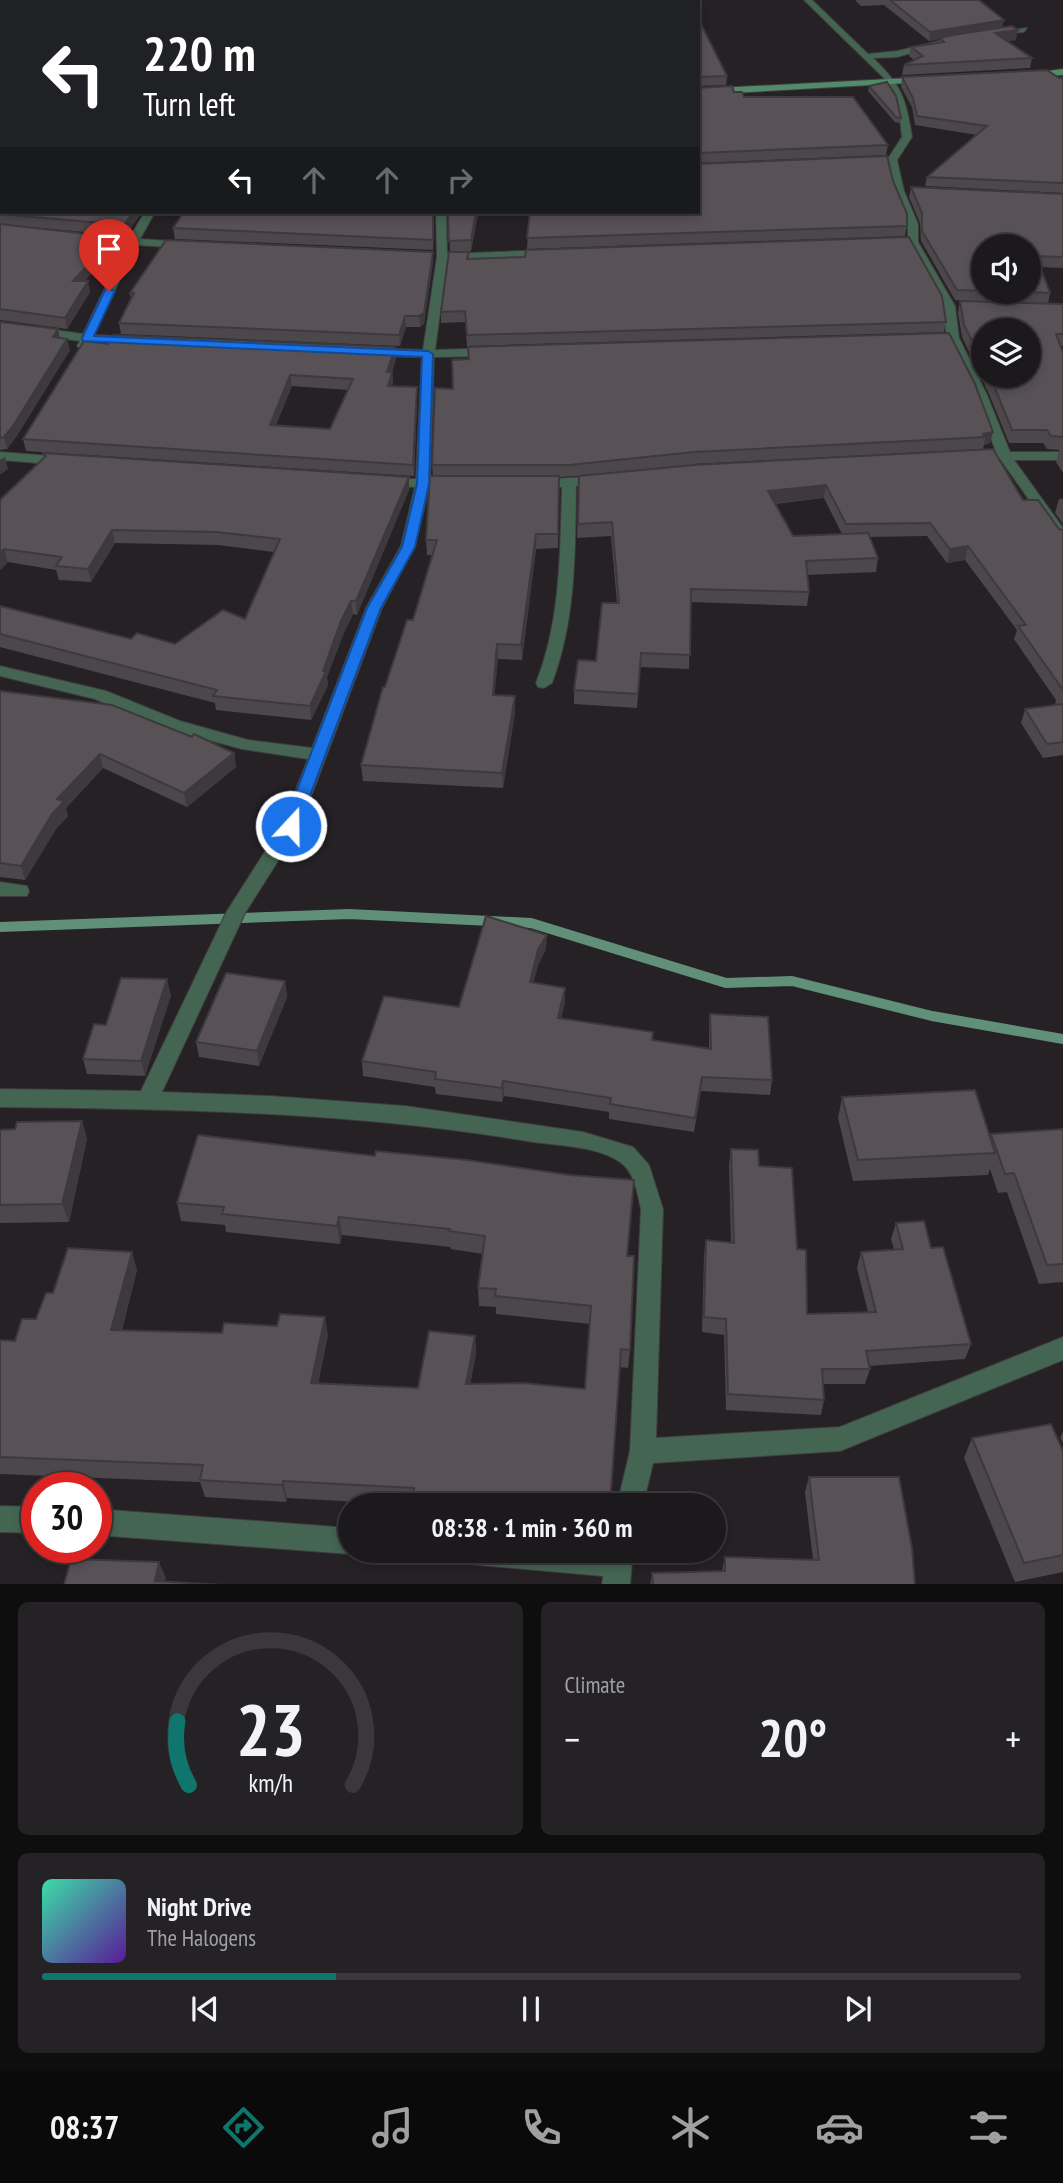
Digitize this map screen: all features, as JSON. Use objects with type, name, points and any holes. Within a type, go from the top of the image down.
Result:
[{"type":"street","points":[[808,0],[892,81],[902,100],[907,138],[892,160],[899,191],[913,224],[913,242],[954,306],[946,338],[981,395],[1004,455],[1063,538]]},
{"type":"street","points":[[981,35],[1024,30]]},
{"type":"street","points":[[869,56],[897,54],[970,37]]},
{"type":"street","points":[[928,45],[965,48]]},
{"type":"street","points":[[1024,74],[1063,72]]},
{"type":"street","points":[[700,92],[932,79]]},
{"type":"street","points":[[865,162],[892,160]]},
{"type":"street","points":[[899,191],[912,191]]},
{"type":"street","points":[[74,361],[149,214]]},
{"type":"street","points":[[148,1100],[236,911],[291,826],[374,608],[408,547],[423,484],[428,354],[442,257],[441,214]]},
{"type":"street","points":[[79,237],[199,246]]},
{"type":"street","points":[[899,242],[913,242]]},
{"type":"street","points":[[429,256],[567,253]]},
{"type":"street","points":[[0,326],[87,338],[155,342]]},
{"type":"street","points":[[360,351],[428,354],[511,352]]},
{"type":"street","points":[[964,457],[1063,456]]},
{"type":"street","points":[[7,457],[79,462]]},
{"type":"street","points":[[516,484],[569,484],[610,479]]},
{"type":"street","points":[[368,481],[463,484]]},
{"type":"street","points":[[544,683],[552,664],[566,588],[569,484]]},
{"type":"street","points":[[0,671],[100,695],[174,725],[248,745],[319,755]]},
{"type":"street","points":[[0,889],[20,891]]},
{"type":"street","points":[[0,1098],[148,1100],[294,1107],[470,1121],[603,1146],[626,1154],[642,1171],[652,1209],[643,1451],[633,1493]]},
{"type":"street","points":[[643,1451],[840,1439],[1063,1348]]},
{"type":"street","points":[[0,1519],[21,1520]]},
{"type":"street","points":[[112,1523],[338,1540]]},
{"type":"street","points":[[587,1563],[617,1566]]},
{"type":"building","points":[[890,0],[979,0],[1004,20],[930,32]]},
{"type":"building","points":[[700,22],[727,76],[700,77]]},
{"type":"building","points":[[1012,26],[1018,30],[995,33],[1032,58],[904,65],[923,56],[911,47],[944,42],[940,38],[953,35]]},
{"type":"building","points":[[1047,70],[1063,78],[1063,183],[927,177],[987,126],[917,116],[913,98],[902,77]]},
{"type":"building","points":[[887,82],[896,96],[901,118],[896,117],[869,86]]},
{"type":"building","points":[[732,86],[734,92],[742,92],[744,97],[853,97],[888,145],[700,153],[700,88]]},
{"type":"building","points":[[887,156],[893,181],[907,214],[907,226],[527,238],[530,214],[700,214],[700,164]]},
{"type":"building","points":[[911,187],[1063,194],[1063,257],[1041,256],[1041,234],[971,234],[971,291],[957,290],[922,231],[922,213]]},
{"type":"building","points":[[0,214],[132,214],[124,225]]},
{"type":"building","points":[[183,214],[433,214],[433,240],[173,228]]},
{"type":"building","points":[[448,214],[476,214],[471,240],[449,241]]},
{"type":"building","points":[[0,224],[113,237],[73,281],[88,281],[65,318],[0,309]]},
{"type":"building","points":[[909,237],[942,296],[946,322],[467,335],[465,311],[441,312],[449,252],[469,252],[467,259],[525,257],[526,250]]},
{"type":"building","points":[[166,240],[433,252],[424,313],[419,316],[405,316],[399,335],[119,323],[134,293],[130,293]]},
{"type":"building","points":[[1041,269],[1050,293],[1041,293]]},
{"type":"building","points":[[960,301],[971,301],[971,304],[1063,304],[1063,334],[1056,334],[1063,353],[1063,437],[1051,436],[1047,430],[1012,430],[995,388],[1041,388],[1041,318],[971,318],[971,339],[964,325]]},
{"type":"building","points":[[0,322],[58,329],[53,337],[67,339],[13,426],[0,438]]},
{"type":"building","points":[[949,333],[971,376],[971,388],[976,388],[993,432],[983,434],[985,437],[694,452],[569,465],[432,465],[435,388],[453,389],[452,360],[469,359],[468,347]]},
{"type":"building","points":[[113,335],[395,347],[387,372],[392,372],[388,386],[417,387],[413,465],[23,439],[84,341],[108,344]],"holes":[[[290,375],[353,379],[330,429],[270,425]]]},
{"type":"building","points":[[993,449],[1023,500],[1038,500],[1059,529],[1063,530],[1063,690],[1018,626],[1026,625],[968,546],[950,549],[930,523],[846,524],[826,485],[768,491],[793,536],[868,533],[878,558],[806,561],[809,592],[691,589],[690,655],[641,653],[638,694],[574,690],[578,660],[596,661],[602,603],[619,603],[612,522],[578,524],[579,476],[694,465]]},
{"type":"building","points":[[43,453],[409,477],[356,601],[351,601],[341,621],[323,671],[326,671],[310,706],[213,696],[217,690],[0,634],[0,606],[131,639],[137,633],[175,644],[223,610],[245,619],[280,539],[216,532],[112,530],[88,569],[56,566],[62,557],[4,549],[0,553],[0,500],[46,456]]},
{"type":"building","points":[[430,476],[559,476],[558,534],[536,534],[521,645],[497,644],[493,695],[515,696],[502,773],[361,765],[383,687],[407,620],[413,620],[437,540],[426,540]]},
{"type":"building","points":[[0,691],[112,705],[192,737],[194,734],[234,753],[184,793],[100,754],[57,799],[64,801],[52,814],[21,866],[0,863]]},
{"type":"building","points":[[1063,704],[1063,742],[1047,744],[1025,709]]},
{"type":"building","points":[[486,916],[547,935],[538,950],[530,982],[565,988],[558,1018],[653,1032],[652,1040],[711,1049],[710,1014],[768,1017],[772,1080],[702,1077],[695,1118],[610,1104],[611,1098],[503,1081],[502,1088],[435,1079],[436,1072],[362,1061],[384,996],[459,1007]]},
{"type":"building","points":[[226,973],[285,981],[257,1051],[196,1042]]},
{"type":"building","points":[[121,978],[167,979],[141,1061],[83,1059],[94,1024],[106,1025]]},
{"type":"building","points":[[975,1090],[995,1153],[858,1160],[842,1097]]},
{"type":"building","points":[[82,1121],[62,1204],[0,1205],[0,1130],[15,1129],[17,1122]]},
{"type":"building","points":[[1063,1129],[1063,1264],[1047,1265],[1014,1173],[1005,1174],[991,1134]]},
{"type":"building","points":[[198,1135],[375,1156],[376,1151],[467,1160],[570,1175],[634,1180],[627,1256],[634,1256],[630,1350],[621,1349],[611,1493],[414,1493],[414,1488],[283,1481],[282,1485],[200,1480],[203,1465],[0,1457],[0,1340],[15,1341],[22,1319],[36,1319],[46,1293],[53,1293],[68,1248],[132,1252],[111,1330],[222,1333],[224,1323],[277,1326],[280,1314],[325,1317],[311,1383],[418,1388],[429,1331],[475,1336],[466,1384],[523,1383],[585,1389],[591,1306],[495,1296],[496,1289],[478,1288],[485,1236],[449,1231],[450,1229],[339,1217],[337,1226],[222,1214],[224,1207],[177,1203]]},
{"type":"building","points":[[731,1149],[758,1150],[759,1166],[792,1168],[797,1249],[806,1250],[807,1314],[876,1312],[861,1252],[903,1249],[896,1223],[924,1221],[931,1248],[943,1247],[971,1344],[866,1351],[870,1369],[822,1369],[824,1400],[728,1394],[726,1319],[704,1317],[706,1240],[734,1243]]},
{"type":"building","points":[[1051,1424],[1063,1451],[1063,1555],[1024,1563],[972,1438]]},
{"type":"building","points":[[809,1477],[899,1477],[912,1548],[915,1584],[653,1584],[652,1573],[725,1571],[726,1557],[819,1560]]},
{"type":"building","points":[[112,1560],[159,1562],[155,1581],[206,1584],[64,1584],[70,1563],[112,1563]]},
{"type":"waterway","points":[[0,927],[349,914],[531,923],[726,983],[792,981],[932,1016],[1063,1039]]},
{"type":"route","points":[[109,291],[87,338],[428,354],[423,484],[408,547],[374,608],[291,826]]}]
